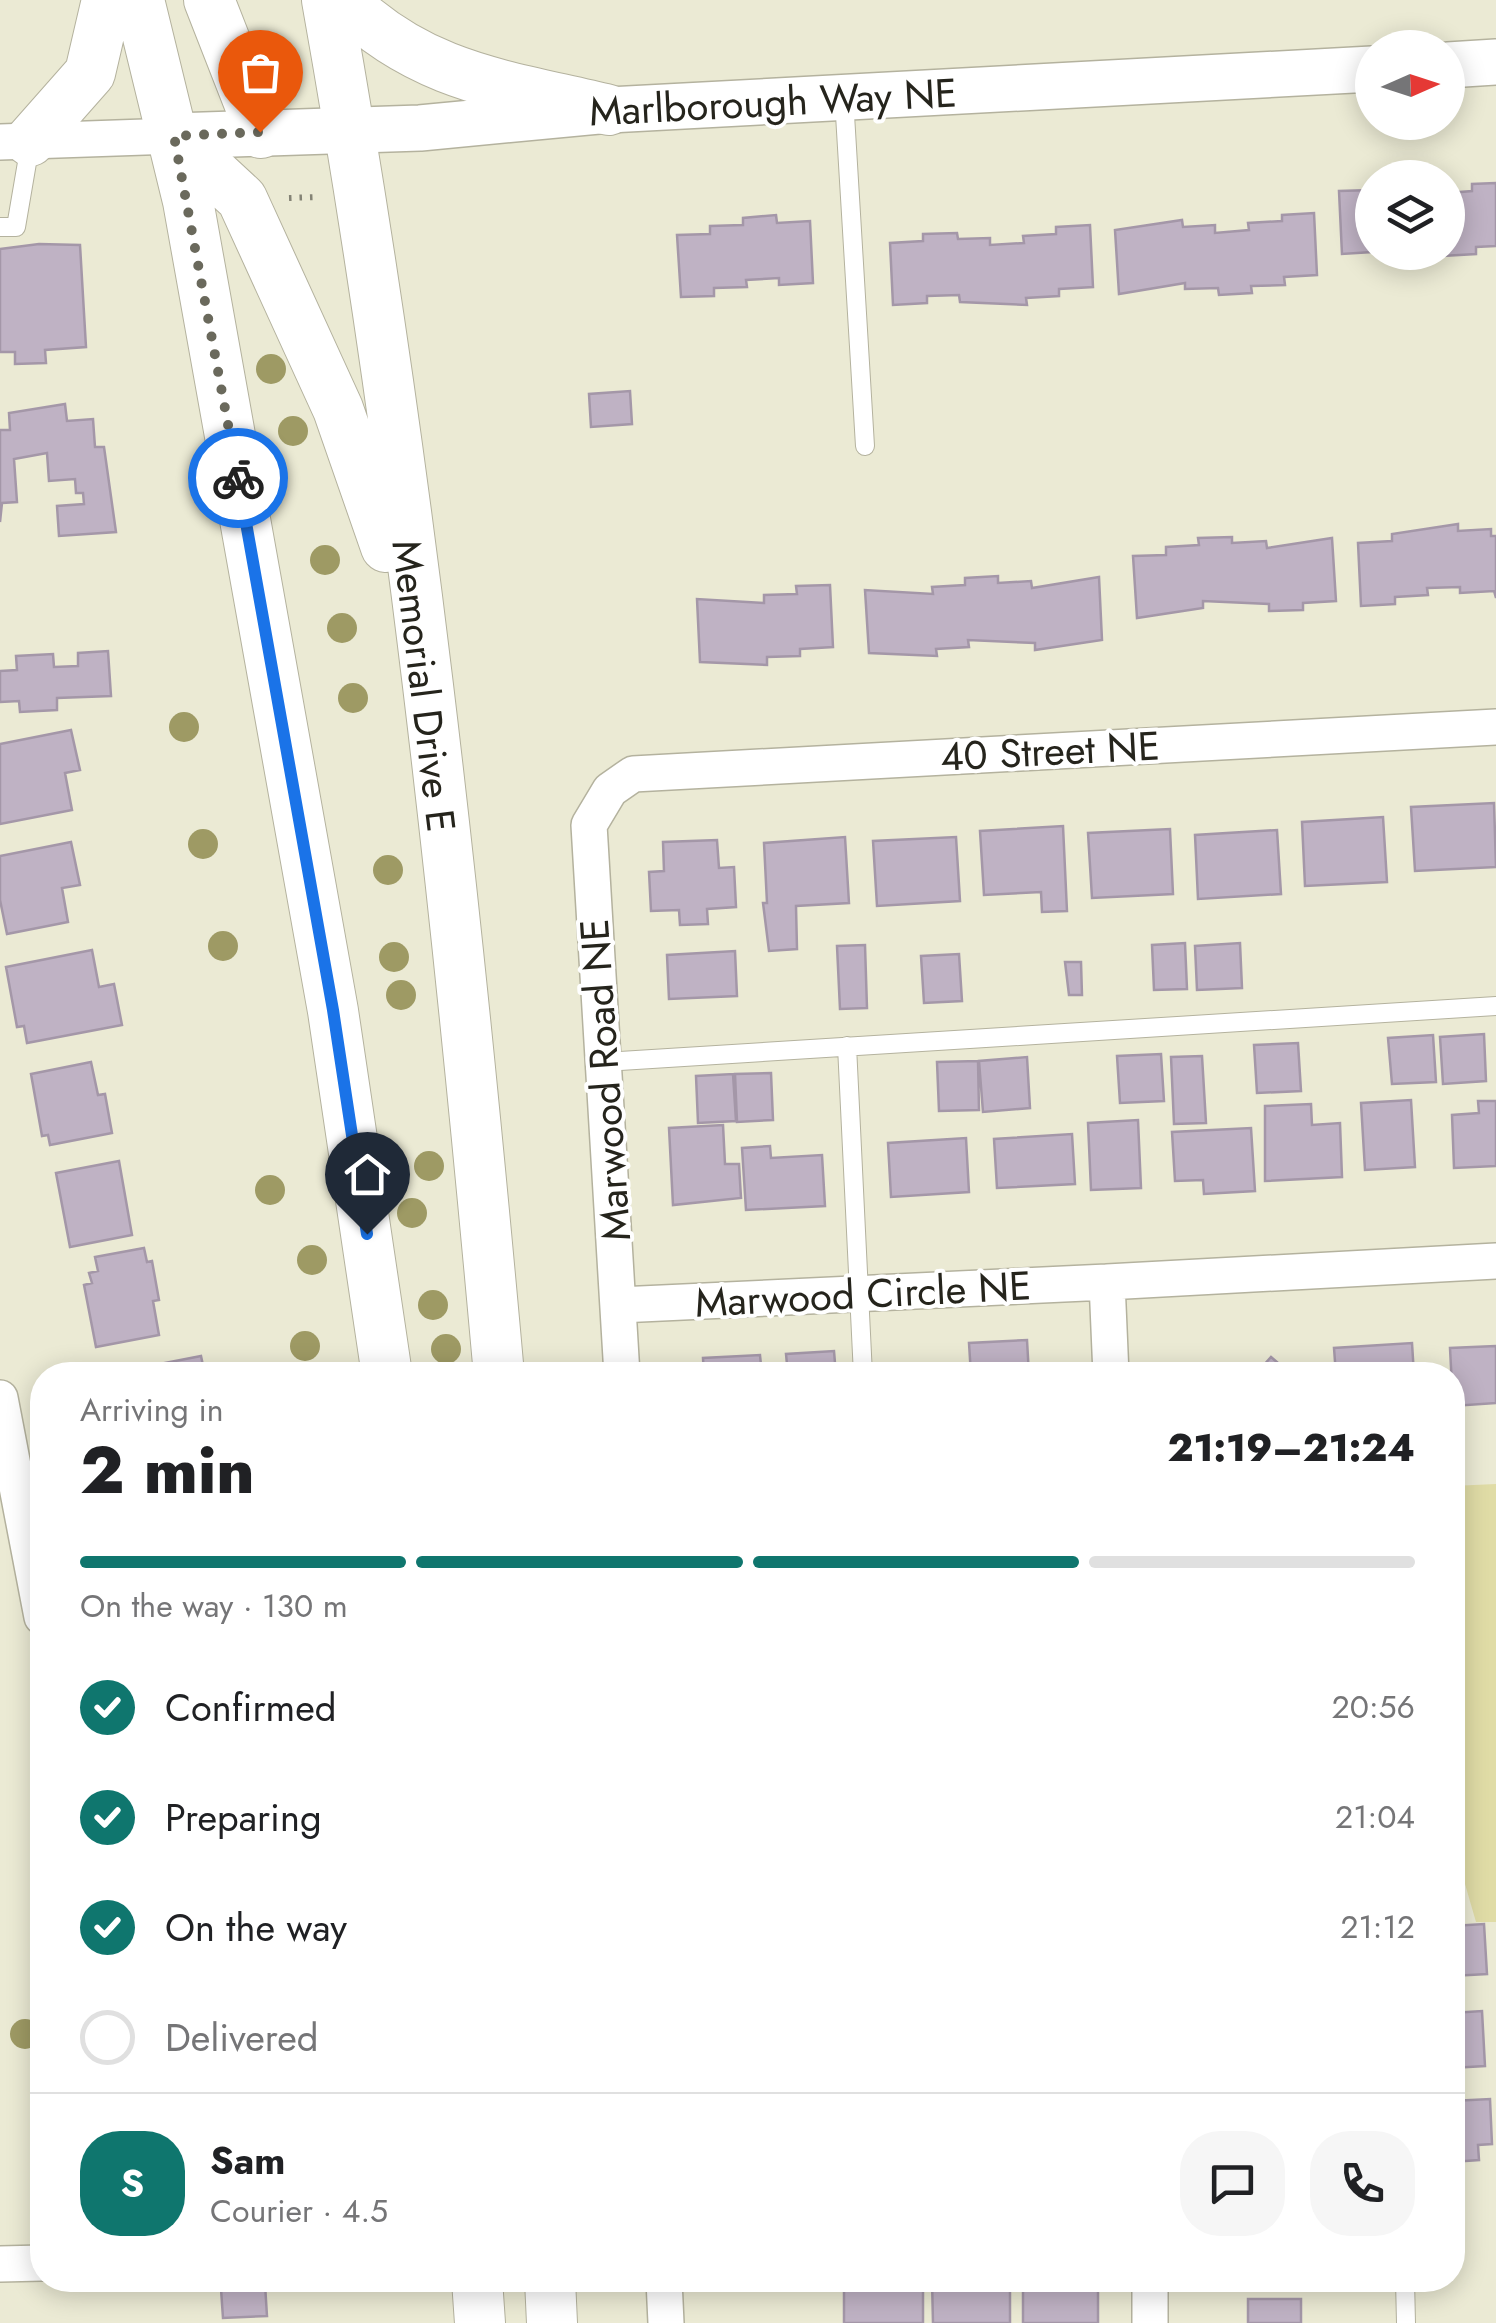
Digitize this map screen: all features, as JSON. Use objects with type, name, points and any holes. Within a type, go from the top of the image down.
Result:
[{"type":"main road","points":[[15,142],[90,72],[107,0]]},
{"type":"main road","points":[[138,0],[174,136],[333,1010],[384,1362]]},
{"type":"main road","points":[[209,0],[260,132]]},
{"type":"main road","name":"Memorial Drive E","points":[[327,0],[350,129],[419,641],[472,1071],[498,1362]]},
{"type":"main road","points":[[343,0],[369,26],[418,59],[458,74],[609,110]]},
{"type":"main road","points":[[174,136],[242,199],[338,408],[419,641]]},
{"type":"main road","points":[[478,2292],[480,2323]]},
{"type":"main road","points":[[551,2292],[552,2323]]},
{"type":"street","points":[[1465,64],[1496,62]]},
{"type":"street","name":"Marlborough Way NE","points":[[174,136],[420,128],[609,110],[1355,70]]},
{"type":"street","points":[[15,142],[174,136]]},
{"type":"street","name":"40 Street NE","points":[[610,790],[633,774],[1496,727]]},
{"type":"street","name":"Marwood Road NE","points":[[610,790],[589,825],[621,1362]]},
{"type":"street","name":"Marwood Circle NE","points":[[619,1305],[1496,1261]]},
{"type":"street","points":[[1106,1282],[1110,1362]]},
{"type":"street","points":[[0,1398],[9,1493],[30,1572]]},
{"type":"street","points":[[0,2264],[30,2263]]},
{"type":"street","points":[[665,2292],[666,2323]]},
{"type":"street","points":[[1150,2292],[1150,2323]]},
{"type":"lane","points":[[844,98],[865,446]]},
{"type":"lane","points":[[0,227],[16,226],[15,142]]},
{"type":"lane","points":[[604,1062],[1496,1006]]},
{"type":"lane","points":[[847,1046],[861,1362]]},
{"type":"lane","points":[[1405,2292],[1406,2323]]},
{"type":"path","points":[[282,198],[319,197]]},
{"type":"shaded area","points":[[1496,1484],[1496,1922],[1476,1922],[1465,1884],[1465,1485]]},
{"type":"building","points":[[1496,183],[1496,246],[1476,247],[1476,254],[1465,255],[1465,192],[1472,191],[1472,184]]},
{"type":"building","points":[[1339,191],[1355,191],[1355,253],[1342,254]]},
{"type":"building","points":[[1314,213],[1317,275],[1284,277],[1285,285],[1251,286],[1252,293],[1219,295],[1218,288],[1185,289],[1185,283],[1119,294],[1115,230],[1182,220],[1183,227],[1215,225],[1215,233],[1249,230],[1248,223],[1282,221],[1282,215]]},
{"type":"building","points":[[776,215],[777,223],[810,221],[813,283],[779,285],[779,278],[746,280],[747,287],[714,288],[714,296],[681,297],[677,235],[710,234],[710,226],[743,225],[743,218]]},
{"type":"building","points":[[1090,225],[1093,287],[1059,289],[1059,296],[1026,298],[1027,305],[960,302],[959,295],[927,296],[927,303],[893,305],[890,243],[923,241],[923,234],[957,233],[958,239],[990,238],[990,245],[1024,243],[1023,236],[1056,234],[1056,227]]},
{"type":"building","points":[[39,244],[80,245],[86,347],[45,350],[46,363],[15,364],[15,352],[0,352],[0,249]]},
{"type":"building","points":[[630,391],[632,424],[591,427],[589,394]]},
{"type":"building","points":[[65,404],[67,421],[93,419],[95,447],[104,447],[116,532],[59,536],[57,506],[84,504],[83,493],[76,493],[75,479],[49,481],[47,453],[14,459],[17,502],[2,503],[0,522],[0,430],[10,430],[9,413]]},
{"type":"building","points":[[1458,524],[1458,531],[1491,529],[1491,536],[1496,536],[1496,598],[1494,591],[1460,593],[1460,587],[1427,588],[1428,595],[1395,597],[1395,604],[1361,606],[1358,543],[1392,541],[1392,534]]},
{"type":"building","points":[[1232,537],[1232,543],[1266,541],[1267,548],[1332,538],[1336,601],[1303,603],[1303,610],[1269,611],[1269,604],[1203,601],[1203,608],[1137,618],[1133,556],[1166,555],[1166,547],[1199,545],[1198,538]]},
{"type":"building","points":[[998,576],[998,583],[1031,581],[1032,588],[1099,577],[1102,640],[1035,650],[1035,643],[968,640],[969,647],[936,649],[937,656],[869,653],[865,590],[933,594],[932,587],[965,585],[965,578]]},
{"type":"building","points":[[830,585],[833,647],[800,649],[800,656],[767,657],[767,665],[700,662],[697,599],[764,603],[764,595],[797,594],[796,586]]},
{"type":"building","points":[[108,651],[111,696],[57,698],[57,710],[20,712],[19,701],[0,702],[0,671],[17,670],[16,656],[53,654],[54,667],[78,666],[78,653]]},
{"type":"building","points":[[71,730],[80,770],[65,773],[72,810],[0,824],[0,744]]},
{"type":"building","points":[[1494,803],[1496,867],[1415,871],[1411,807]]},
{"type":"building","points":[[1383,817],[1387,882],[1305,886],[1302,822]]},
{"type":"building","points":[[1063,826],[1067,911],[1042,912],[1041,892],[984,895],[980,831]]},
{"type":"building","points":[[1170,829],[1173,894],[1092,898],[1088,833]]},
{"type":"building","points":[[1277,830],[1281,894],[1198,899],[1195,835]]},
{"type":"building","points":[[845,837],[849,903],[796,906],[797,949],[769,951],[763,903],[767,903],[764,843]]},
{"type":"building","points":[[956,837],[960,901],[877,906],[873,841]]},
{"type":"building","points":[[717,840],[719,868],[734,867],[736,907],[707,909],[708,924],[680,925],[679,910],[651,911],[649,872],[664,871],[663,842]]},
{"type":"building","points":[[71,842],[80,885],[62,888],[68,922],[7,934],[0,900],[0,856]]},
{"type":"building","points":[[1185,943],[1187,989],[1154,990],[1152,945]]},
{"type":"building","points":[[1240,943],[1242,988],[1197,990],[1195,946]]},
{"type":"building","points":[[865,945],[867,1008],[840,1009],[837,946]]},
{"type":"building","points":[[92,950],[99,987],[114,984],[122,1025],[27,1043],[24,1026],[17,1027],[6,967]]},
{"type":"building","points":[[735,951],[737,996],[669,999],[667,955]]},
{"type":"building","points":[[959,954],[962,1001],[924,1003],[921,956]]},
{"type":"building","points":[[1065,962],[1081,962],[1082,995],[1069,995]]},
{"type":"building","points":[[1484,1034],[1486,1081],[1443,1084],[1440,1037]]},
{"type":"building","points":[[1433,1035],[1436,1082],[1392,1084],[1388,1038]]},
{"type":"building","points":[[1298,1043],[1301,1091],[1257,1093],[1254,1045]]},
{"type":"building","points":[[1161,1054],[1164,1101],[1120,1103],[1117,1056]]},
{"type":"building","points":[[1202,1056],[1206,1123],[1174,1124],[1171,1057]]},
{"type":"building","points":[[1027,1057],[1030,1108],[983,1112],[979,1061]]},
{"type":"building","points":[[978,1061],[979,1110],[939,1111],[937,1062]]},
{"type":"building","points":[[91,1062],[98,1095],[105,1094],[112,1133],[50,1145],[48,1135],[42,1136],[31,1074]]},
{"type":"building","points":[[771,1073],[773,1120],[737,1122],[735,1074]]},
{"type":"building","points":[[733,1074],[736,1121],[698,1123],[696,1076]]},
{"type":"building","points":[[1411,1100],[1415,1167],[1365,1170],[1361,1103]]},
{"type":"building","points":[[1478,1101],[1496,1101],[1496,1166],[1454,1168],[1452,1115],[1479,1113]]},
{"type":"building","points":[[1311,1104],[1312,1125],[1340,1123],[1342,1177],[1265,1181],[1265,1106]]},
{"type":"building","points":[[1138,1120],[1141,1188],[1091,1190],[1088,1123]]},
{"type":"building","points":[[723,1125],[725,1164],[739,1164],[741,1198],[673,1205],[669,1128]]},
{"type":"building","points":[[1251,1128],[1255,1191],[1204,1194],[1203,1180],[1175,1181],[1172,1132]]},
{"type":"building","points":[[1072,1134],[1075,1184],[997,1188],[994,1139]]},
{"type":"building","points":[[966,1138],[969,1192],[891,1197],[888,1143]]},
{"type":"building","points":[[770,1146],[771,1158],[822,1155],[825,1206],[746,1210],[742,1148]]},
{"type":"building","points":[[119,1161],[132,1235],[70,1247],[56,1173]]},
{"type":"building","points":[[144,1248],[147,1262],[152,1261],[159,1300],[153,1301],[159,1335],[96,1347],[84,1285],[92,1283],[89,1273],[98,1271],[95,1257]]},
{"type":"building","points":[[1027,1340],[1028,1362],[970,1362],[969,1343]]},
{"type":"building","points":[[1412,1343],[1413,1362],[1335,1362],[1334,1348]]},
{"type":"building","points":[[1496,1346],[1496,1403],[1465,1405],[1465,1362],[1451,1362],[1450,1348]]},
{"type":"building","points":[[834,1351],[835,1362],[787,1362],[786,1354]]},
{"type":"building","points":[[760,1355],[761,1362],[703,1362],[703,1358]]},
{"type":"building","points":[[201,1356],[202,1362],[170,1362]]},
{"type":"building","points":[[1484,1924],[1487,1974],[1465,1975],[1465,1925]]},
{"type":"building","points":[[1482,2011],[1485,2066],[1465,2067],[1465,2012]]},
{"type":"building","points":[[1490,2099],[1492,2144],[1478,2145],[1479,2160],[1465,2161],[1465,2100]]},
{"type":"building","points":[[221,2292],[266,2292],[267,2316],[223,2318]]},
{"type":"building","points":[[844,2292],[923,2292],[923,2323],[844,2323]]},
{"type":"building","points":[[932,2292],[1010,2292],[1010,2323],[933,2323]]},
{"type":"building","points":[[1023,2292],[1098,2292],[1098,2323],[1023,2323]]},
{"type":"building","points":[[1248,2299],[1301,2299],[1301,2323],[1248,2323]]},
{"type":"way so far","points":[[238,478],[174,136],[260,132]]},
{"type":"route","points":[[238,478],[333,1010],[367,1234]]}]
